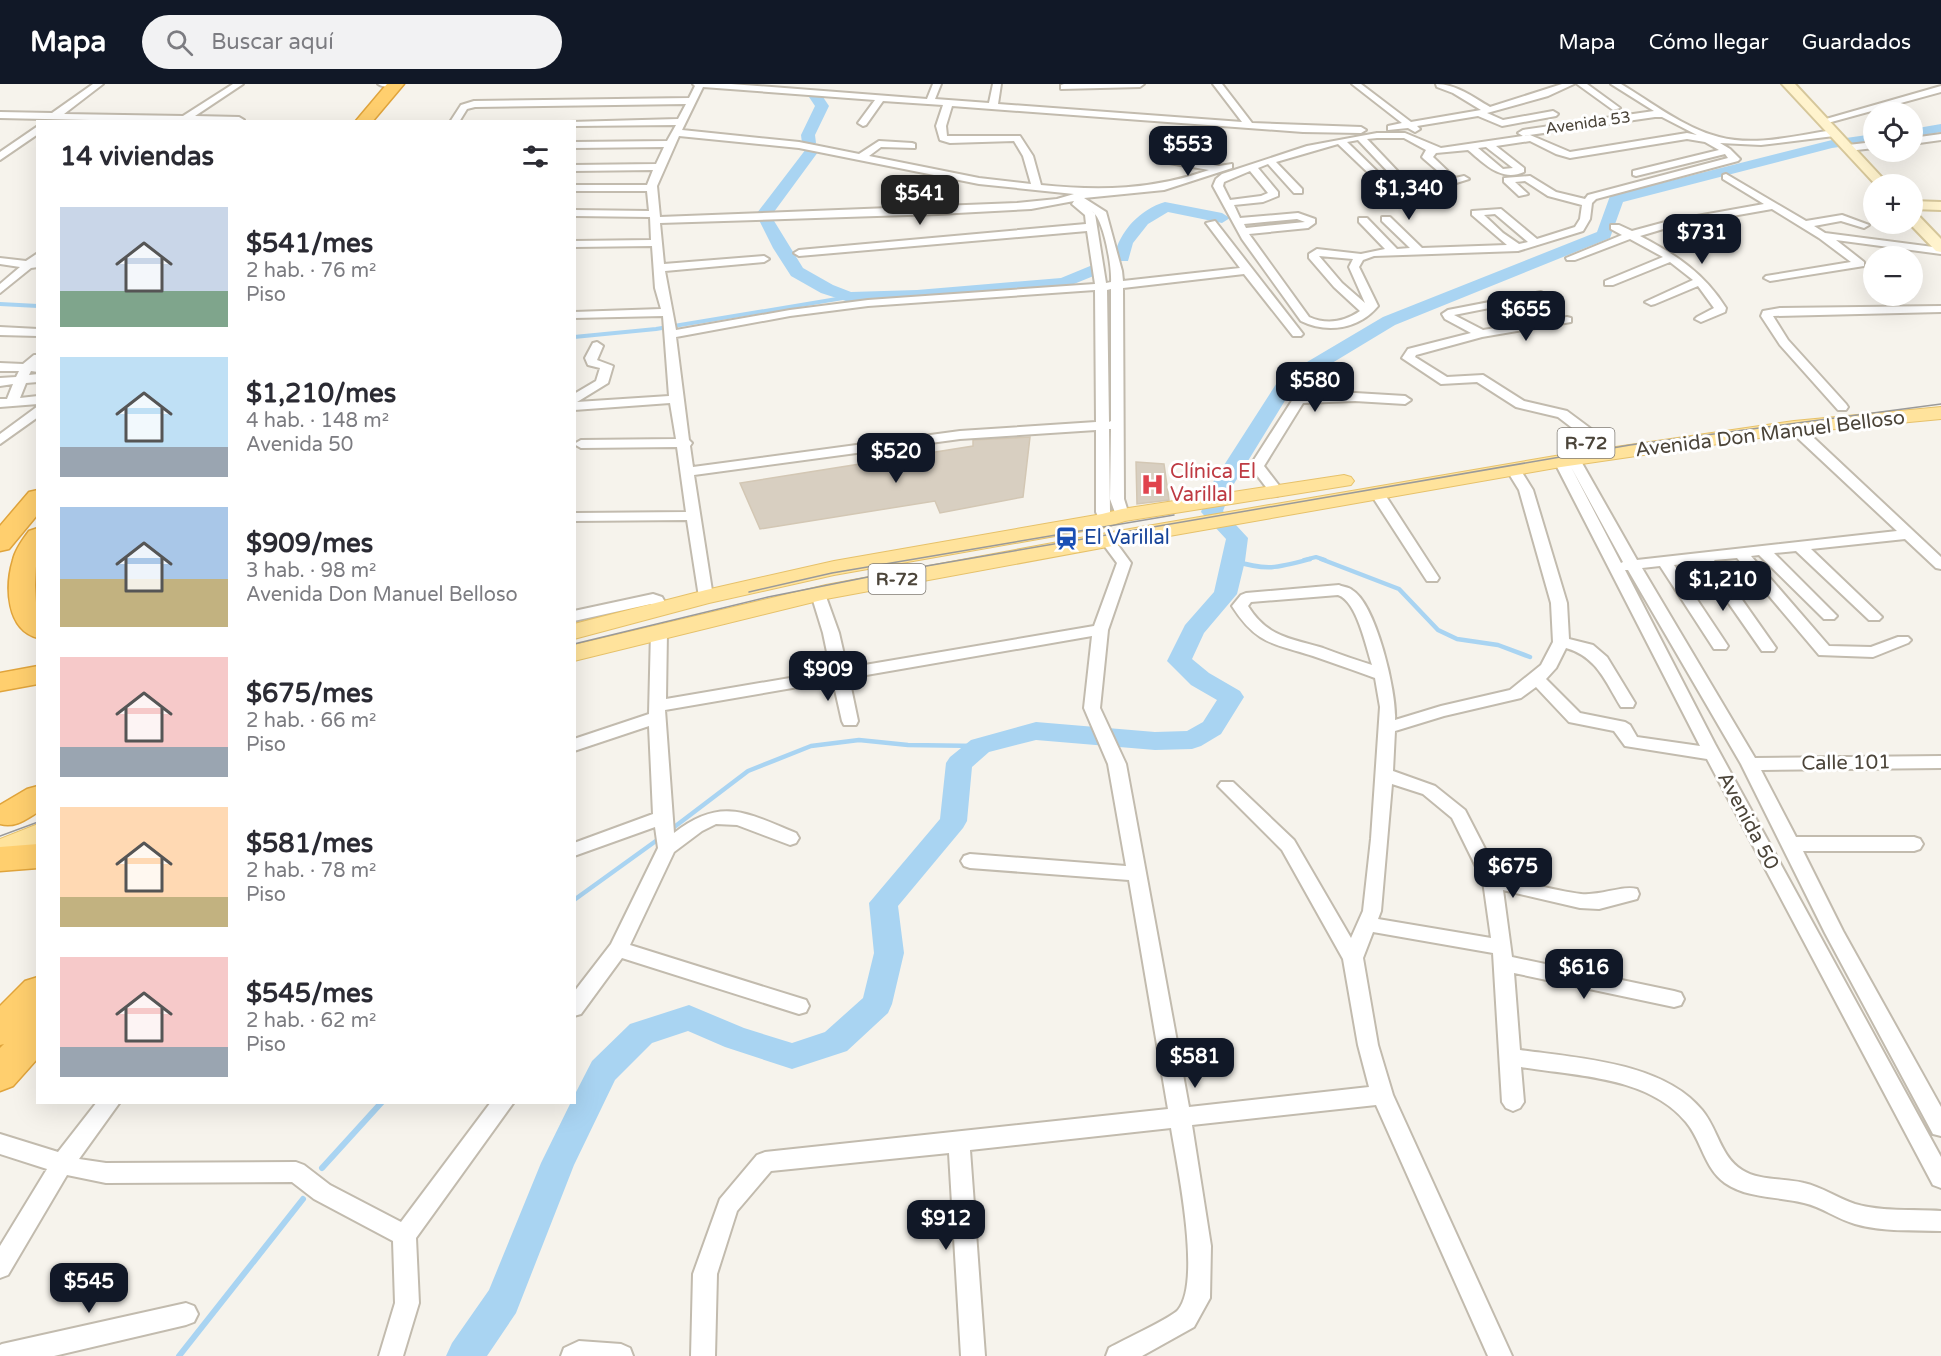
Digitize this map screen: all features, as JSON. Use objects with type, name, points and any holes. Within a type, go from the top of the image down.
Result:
[{"type":"highway","points":[[365,120],[396,84]]},
{"type":"highway","points":[[379,120],[408,84]]},
{"type":"highway","points":[[0,524],[36,495]]},
{"type":"highway","points":[[0,543],[36,499]]},
{"type":"highway","points":[[0,572],[36,527]]},
{"type":"highway","points":[[36,540],[26,558],[21,585],[28,620],[36,626]]},
{"type":"highway","points":[[0,682],[36,675]]},
{"type":"highway","points":[[4,817],[36,798]]},
{"type":"highway","points":[[0,859],[36,856]]},
{"type":"highway","points":[[0,1030],[36,993]]},
{"type":"highway","points":[[0,1075],[36,1032]]},
{"type":"main road","name":"Avenida Don Manuel Belloso","points":[[1228,509],[1277,492],[1597,440],[1842,407],[1941,397]]},
{"type":"main road","name":"Avenida Don Manuel Belloso","points":[[576,631],[706,597],[834,568],[1112,525],[1228,509],[1377,493],[1567,460],[1794,427],[1941,413]]},
{"type":"main road","name":"Avenida Don Manuel Belloso","points":[[576,653],[1112,525]]},
{"type":"main road","points":[[4,817],[36,805]]},
{"type":"main road","points":[[0,850],[36,835]]},
{"type":"street","points":[[51,119],[99,84]]},
{"type":"street","points":[[185,120],[239,84]]},
{"type":"street","points":[[382,84],[396,84]]},
{"type":"street","points":[[706,597],[676,399],[668,312],[661,288],[653,189],[658,167],[699,84],[1249,125],[1377,130]]},
{"type":"street","points":[[930,102],[937,84]]},
{"type":"street","points":[[993,105],[997,84]]},
{"type":"street","points":[[1064,87],[1140,84]]},
{"type":"street","points":[[1217,84],[1249,125]]},
{"type":"street","name":"Avenida 53","points":[[1356,84],[1424,136],[1443,143],[1461,144],[1613,119],[1664,114]]},
{"type":"street","points":[[675,134],[713,135],[799,145],[979,181],[1089,193],[1164,186],[1306,142],[1484,112],[1570,84]]},
{"type":"street","points":[[1581,84],[1616,108]]},
{"type":"street","points":[[1424,136],[1413,138],[1400,135],[1318,144],[1225,176],[1219,181],[1218,186],[1237,221],[1305,319],[1312,324],[1330,326],[1359,318],[1372,306],[1354,267],[1354,263],[1362,257],[1373,254],[1518,248],[1579,229],[1585,219],[1587,203],[1596,195],[1735,159],[1712,140],[1615,84]]},
{"type":"street","points":[[1788,84],[1872,174]]},
{"type":"street","points":[[1824,121],[1941,88],[1937,84]]},
{"type":"street","points":[[1440,85],[1456,91],[1502,123],[1553,114]]},
{"type":"street","points":[[863,123],[881,98]]},
{"type":"street","points":[[455,120],[464,107],[474,104],[692,101]]},
{"type":"street","points":[[948,103],[941,126],[943,138],[950,140],[1017,138],[1028,156],[1037,187]]},
{"type":"street","points":[[0,115],[51,119],[239,120]]},
{"type":"street","points":[[576,123],[681,122]]},
{"type":"street","points":[[0,157],[36,130]]},
{"type":"street","points":[[1413,138],[1431,152],[1530,138],[1543,141],[1561,154],[1570,155],[1682,136],[1749,142],[1841,141],[1863,144]]},
{"type":"street","points":[[1923,139],[1941,136]]},
{"type":"street","points":[[1340,141],[1383,182],[1401,180],[1362,138]]},
{"type":"street","points":[[576,145],[670,144]]},
{"type":"street","points":[[860,158],[879,144],[912,146]]},
{"type":"street","points":[[1470,147],[1501,172],[1521,170],[1488,144]]},
{"type":"street","points":[[0,147],[13,147]]},
{"type":"street","points":[[1636,173],[1727,151]]},
{"type":"street","points":[[1161,159],[1220,169]]},
{"type":"street","points":[[1270,161],[1298,191]]},
{"type":"street","points":[[576,168],[658,167]]},
{"type":"street","points":[[1227,203],[1263,199],[1274,195],[1252,167]]},
{"type":"street","points":[[1726,177],[1823,236],[1860,264],[1770,278]]},
{"type":"street","points":[[1523,194],[1507,180],[1527,178],[1552,194],[1587,203]]},
{"type":"street","points":[[576,188],[653,189]]},
{"type":"street","points":[[576,213],[656,217],[945,211],[1071,199],[1089,193]]},
{"type":"street","points":[[1071,199],[1090,213],[1101,287],[1103,512],[1112,525],[1124,563],[1100,630],[1092,708],[1117,764],[1180,1116],[1200,1246],[1198,1298],[1186,1319],[1118,1356]]},
{"type":"street","points":[[1071,199],[1086,202],[1101,212],[1111,243],[1117,285],[1116,499],[1112,525]]},
{"type":"street","points":[[1923,205],[1941,206]]},
{"type":"street","points":[[1571,258],[1631,235],[1680,222],[1772,206]]},
{"type":"street","points":[[1518,248],[1499,235],[1476,213],[1497,211],[1536,243]]},
{"type":"street","points":[[1237,221],[1298,216],[1311,221],[1308,225],[1244,231]]},
{"type":"street","points":[[1803,225],[1842,218],[1863,225]]},
{"type":"street","points":[[1386,219],[1420,252]]},
{"type":"street","points":[[1364,220],[1395,253]]},
{"type":"street","points":[[1211,223],[1297,334]]},
{"type":"street","points":[[799,253],[1092,227]]},
{"type":"street","points":[[1615,227],[1673,257],[1698,282],[1720,308],[1719,312],[1701,319]]},
{"type":"street","points":[[1923,229],[1941,249]]},
{"type":"street","points":[[1823,236],[1941,249]]},
{"type":"street","points":[[576,244],[657,243]]},
{"type":"street","points":[[1362,257],[1331,252],[1317,252],[1313,256],[1338,285],[1368,311]]},
{"type":"street","points":[[1609,283],[1673,257]]},
{"type":"street","points":[[659,268],[764,259]]},
{"type":"street","points":[[0,261],[33,265]]},
{"type":"street","points":[[0,290],[33,265]]},
{"type":"street","points":[[669,335],[790,313],[868,303],[1101,287],[1246,270]]},
{"type":"street","points":[[1651,302],[1698,282]]},
{"type":"street","points":[[1481,334],[1449,317],[1448,314],[1541,295]]},
{"type":"street","points":[[1842,407],[1784,342],[1767,316],[1770,312],[1941,309]]},
{"type":"street","points":[[576,315],[668,312]]},
{"type":"street","points":[[1567,320],[1481,334],[1421,349],[1412,352],[1408,358],[1445,381],[1479,378],[1520,404],[1562,414],[1597,440]]},
{"type":"street","points":[[0,331],[36,333]]},
{"type":"street","points":[[576,398],[602,383],[607,366],[592,362],[591,358],[597,346]]},
{"type":"street","points":[[0,367],[28,372]]},
{"type":"street","points":[[0,382],[28,372]]},
{"type":"street","points":[[6,403],[28,372]]},
{"type":"street","points":[[1277,492],[1257,466],[1299,399],[1355,397],[1405,400]]},
{"type":"street","points":[[576,406],[676,399]]},
{"type":"street","points":[[6,403],[36,400]]},
{"type":"street","points":[[0,440],[36,412]]},
{"type":"street","points":[[687,472],[950,436],[1116,425]]},
{"type":"street","points":[[1794,427],[1941,565]]},
{"type":"street","points":[[580,444],[684,443]]},
{"type":"street","name":"Avenida 50","points":[[1567,460],[1624,566],[1712,754],[1941,1178]]},
{"type":"street","points":[[1387,728],[1441,711],[1515,694],[1537,680],[1548,668],[1561,642],[1559,603],[1526,490],[1513,469]]},
{"type":"street","points":[[1377,493],[1432,578]]},
{"type":"street","points":[[577,517],[694,516]]},
{"type":"street","points":[[1624,566],[1907,534]]},
{"type":"street","points":[[1799,546],[1874,617]]},
{"type":"street","points":[[1763,551],[1829,616]]},
{"type":"street","points":[[1742,554],[1825,651],[1873,652],[1903,640]]},
{"type":"street","points":[[1705,558],[1768,648]]},
{"type":"street","points":[[1665,563],[1720,646]]},
{"type":"street","name":"Avenida 50","points":[[1624,566],[1750,764],[1835,933],[1941,1127]]},
{"type":"street","points":[[1353,958],[1372,911],[1380,839],[1388,707],[1383,675],[1361,609],[1348,593],[1339,590],[1246,598],[1240,606],[1250,622],[1263,633],[1285,644],[1315,651],[1383,675]]},
{"type":"street","points":[[818,594],[831,633],[850,721]]},
{"type":"street","points":[[576,616],[653,599],[657,600],[661,609]]},
{"type":"street","points":[[576,744],[658,712],[840,675],[1100,630]]},
{"type":"street","points":[[576,1005],[618,949],[664,833],[658,712],[659,632]]},
{"type":"street","points":[[1561,642],[1587,649],[1601,661],[1627,703]]},
{"type":"street","points":[[1537,680],[1575,718],[1619,726],[1624,729],[1631,742],[1712,754]]},
{"type":"street","name":"Calle 101","points":[[1750,764],[1941,762]]},
{"type":"street","points":[[1383,774],[1429,790],[1459,814],[1492,881],[1502,955],[1513,1102]]},
{"type":"street","points":[[1227,786],[1288,845],[1353,958],[1368,1045],[1382,1095],[1500,1356]]},
{"type":"street","points":[[576,850],[664,833],[706,820],[721,818],[739,819],[790,838]]},
{"type":"street","points":[[1791,844],[1914,844]]},
{"type":"street","points":[[970,861],[1135,874]]},
{"type":"street","points":[[1492,881],[1580,901],[1599,902],[1630,894]]},
{"type":"street","points":[[1367,924],[1502,955],[1674,999]]},
{"type":"street","points":[[618,949],[799,1006]]},
{"type":"street","points":[[1509,1057],[1628,1077],[1663,1092],[1690,1111],[1708,1135],[1716,1158],[1735,1178],[1762,1186],[1806,1193],[1858,1215],[1941,1221]]},
{"type":"street","points":[[703,1356],[705,1274],[728,1206],[765,1162],[959,1143],[1180,1116],[1382,1095]]},
{"type":"street","points":[[0,1267],[62,1164],[108,1104]]},
{"type":"street","points":[[391,1356],[407,1303],[404,1235],[502,1104]]},
{"type":"street","points":[[959,1143],[973,1356]]},
{"type":"street","points":[[0,1144],[62,1164],[106,1173],[296,1172],[322,1192],[404,1235]]},
{"type":"street","points":[[2,1356],[186,1314]]},
{"type":"street","points":[[573,1356],[579,1353],[621,1356]]},
{"type":"building","points":[[1030,437],[1023,497],[940,513],[935,501],[760,529],[740,483],[973,446],[973,440]]},
{"type":"building","name":"Clínica El Varillal","points":[[1136,462],[1164,464],[1169,500],[1137,504]]},
{"type":"waterway","points":[[809,143],[808,135],[822,106],[816,97]]},
{"type":"waterway","points":[[1923,131],[1941,128]]},
{"type":"waterway","points":[[465,1356],[503,1301],[558,1163],[603,1071],[641,1033],[689,1018],[736,1038],[792,1056],[836,1042],[877,1004],[889,953],[883,903],[953,821],[959,763],[980,746],[1036,731],[1155,741],[1192,740],[1212,728],[1231,697],[1200,679],[1179,661],[1193,630],[1225,594],[1234,561],[1237,538],[1212,512],[1221,487],[1287,382],[1389,321],[1604,235],[1616,199],[1832,144],[1863,140]]},
{"type":"waterway","points":[[765,213],[811,152]]},
{"type":"waterway","points":[[1122,257],[1125,242],[1142,221],[1165,207],[1222,218]]},
{"type":"waterway","points":[[767,220],[781,248],[797,272],[827,289],[849,297],[917,295],[1064,283],[1095,269]]},
{"type":"waterway","points":[[576,337],[656,329],[849,297]]},
{"type":"waterway","points":[[0,304],[36,306]]},
{"type":"waterway","points":[[1304,560],[1316,557],[1325,560]]},
{"type":"waterway","points":[[1234,561],[1272,567],[1310,559]]},
{"type":"waterway","points":[[1321,559],[1399,589],[1438,630],[1457,639],[1498,645],[1530,657]]},
{"type":"waterway","points":[[669,831],[748,771],[811,746],[859,740],[908,745],[980,746]]},
{"type":"waterway","points":[[576,899],[660,838]]},
{"type":"waterway","points":[[322,1168],[380,1104]]},
{"type":"waterway","points":[[179,1356],[303,1199]]},
{"type":"tram line","points":[[576,644],[768,597],[903,570],[1630,445],[1941,404]]},
{"type":"tram line","points":[[749,592],[832,573],[1174,515]]},
{"type":"tram line","points":[[0,836],[36,823]]},
{"type":"place","name":"Clínica El Varillal","points":[[1152,484]]},
{"type":"place","name":"El Varillal","points":[[1066,538]]}]
